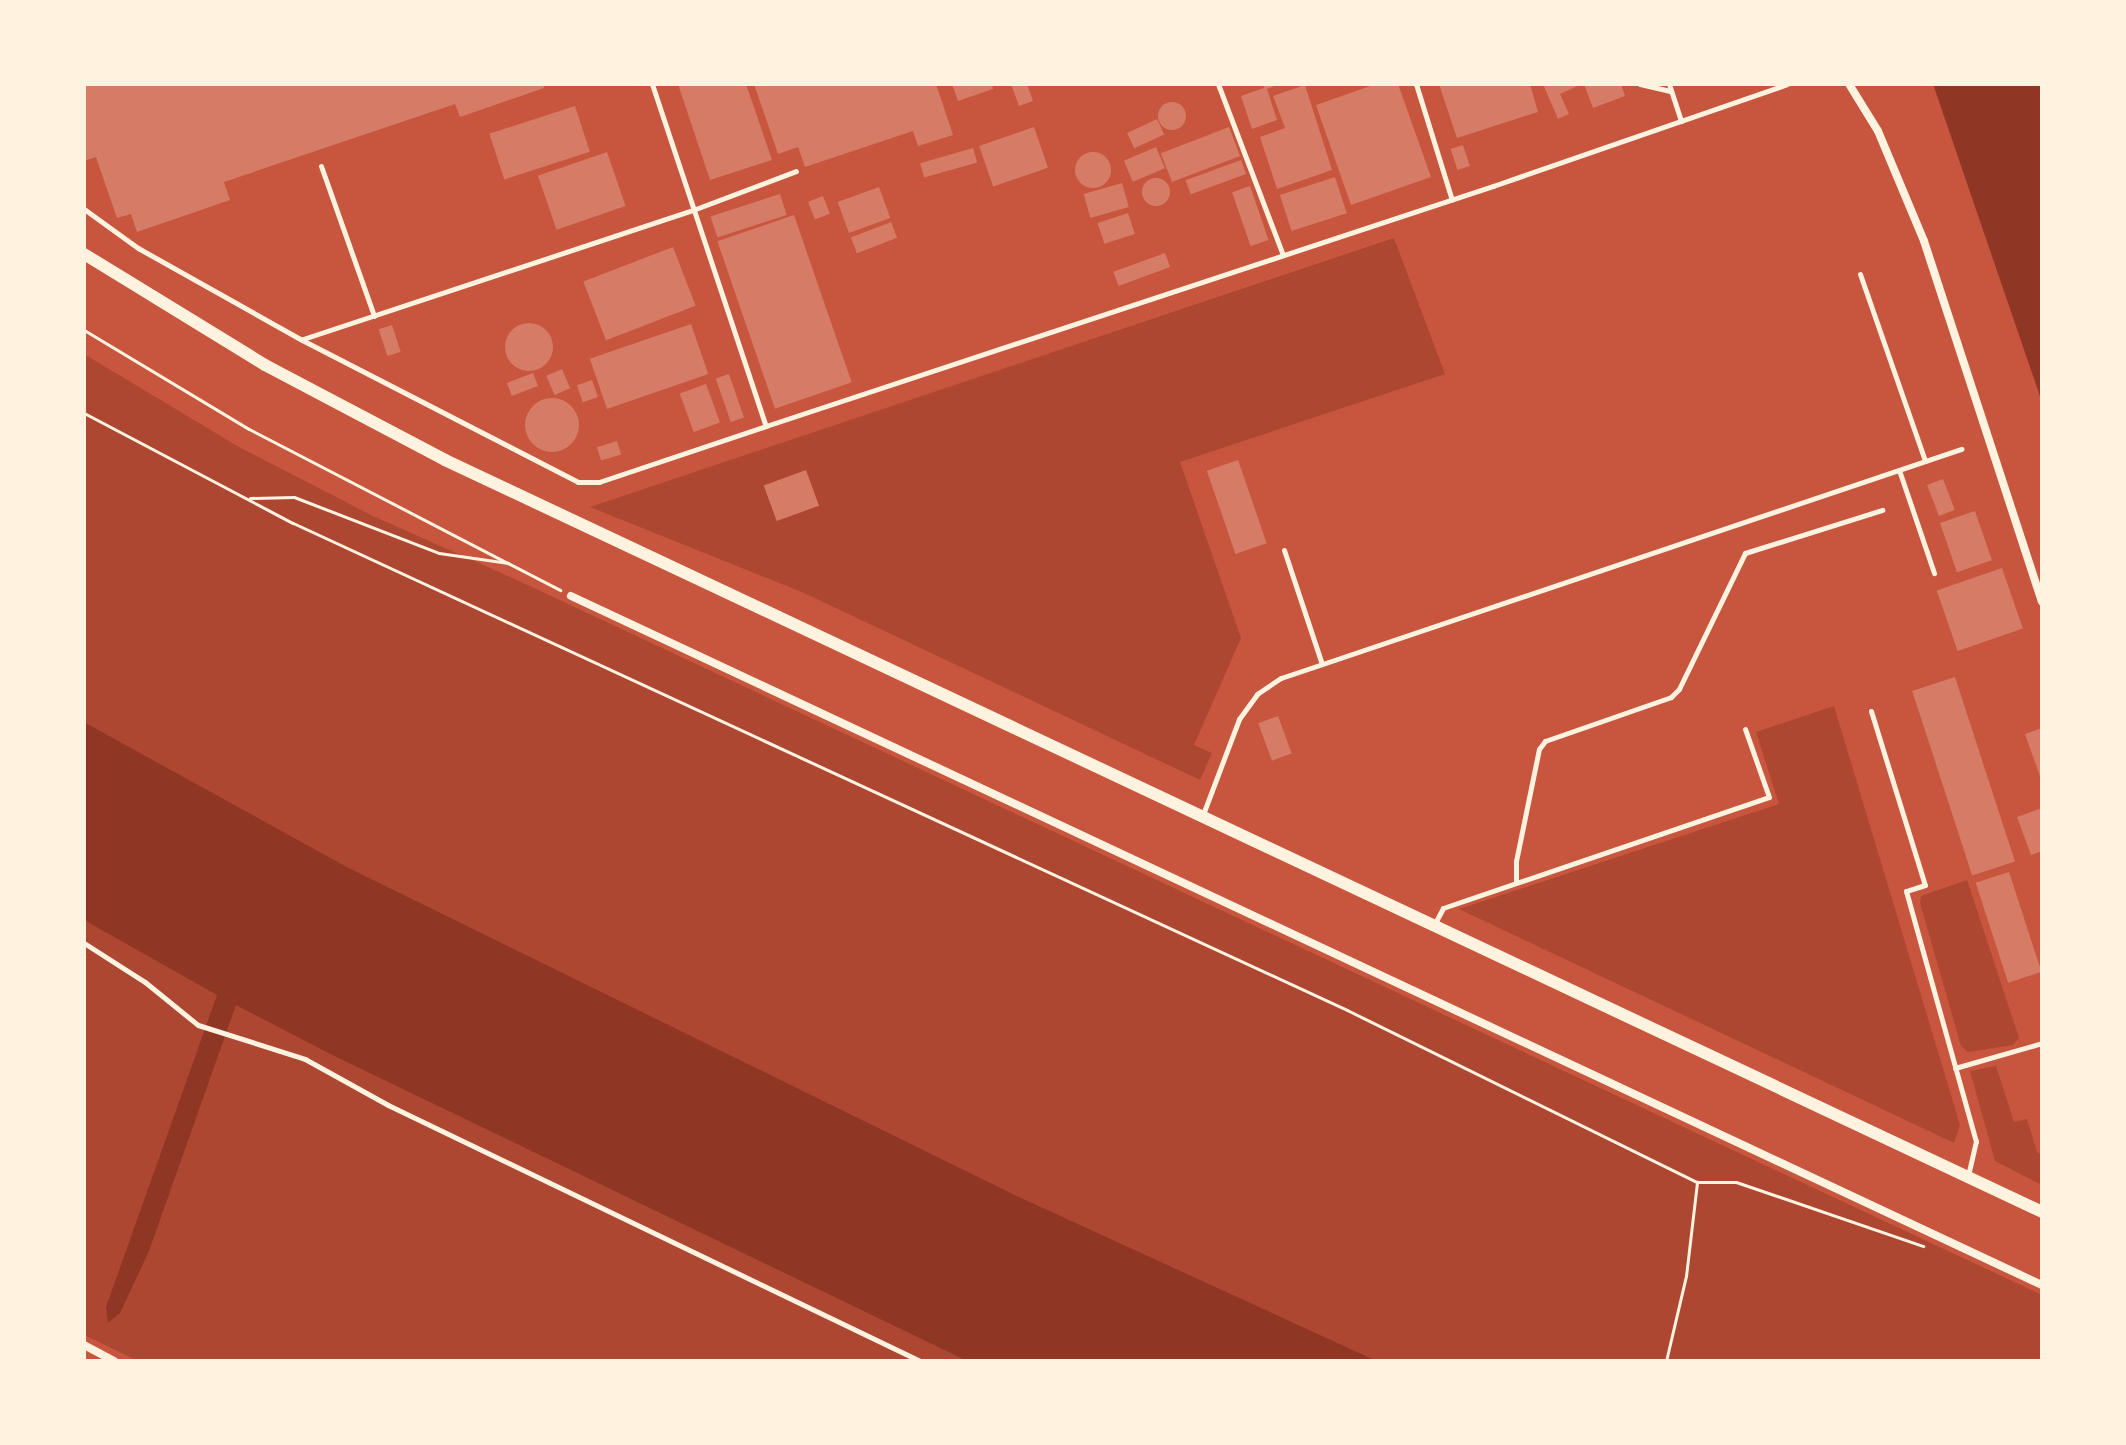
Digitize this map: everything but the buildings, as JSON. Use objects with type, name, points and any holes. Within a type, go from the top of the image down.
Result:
[{"type":"street","points":[[1849,84],[1878,131],[1924,241],[2042,601]]},
{"type":"street","points":[[84,254],[265,365],[445,460],[2042,1212]]},
{"type":"street","points":[[571,596],[2042,1285]]},
{"type":"street","points":[[84,1345],[114,1361]]},
{"type":"lane","points":[[652,84],[766,426]]},
{"type":"lane","points":[[1218,84],[1283,255]]},
{"type":"lane","points":[[1416,84],[1452,200]]},
{"type":"lane","points":[[1640,84],[1670,88],[1681,121]]},
{"type":"lane","points":[[84,209],[138,248],[302,340],[578,482],[599,482],[1452,200],[1787,84]]},
{"type":"lane","points":[[321,166],[374,316]]},
{"type":"lane","points":[[302,340],[693,210],[796,171]]},
{"type":"lane","points":[[1860,274],[1925,461]]},
{"type":"lane","points":[[1202,818],[1239,719],[1257,694],[1281,678],[1961,449]]},
{"type":"lane","points":[[1899,470],[1934,573]]},
{"type":"lane","points":[[1516,882],[1516,861],[1539,749],[1545,741],[1671,697],[1679,689],[1745,553],[1882,510]]},
{"type":"lane","points":[[1284,550],[1322,664]]},
{"type":"lane","points":[[1871,711],[1925,885],[1906,891],[1976,1141],[1968,1176]]},
{"type":"lane","points":[[1434,926],[1443,908],[1769,797],[1745,729]]},
{"type":"lane","points":[[84,943],[145,982],[198,1025],[305,1059],[388,1105],[920,1361]]},
{"type":"lane","points":[[1955,1068],[2042,1043]]},
{"type":"path","points":[[84,330],[249,429],[571,596]]},
{"type":"path","points":[[84,413],[246,498],[525,632],[1347,1010],[1697,1182],[1736,1182],[1925,1247]]},
{"type":"path","points":[[246,498],[294,497],[439,553],[508,563]]},
{"type":"path","points":[[1666,1361],[1686,1276],[1697,1182]]},
{"type":"shaded area","points":[[1933,84],[2042,84],[2042,402]]},
{"type":"shaded area","points":[[1394,238],[1445,374],[1180,462],[1241,638],[1194,745],[1212,753],[1200,780],[804,593],[590,507]]},
{"type":"shaded area","points":[[84,354],[239,447],[373,516],[519,581],[2042,1295],[2042,1361],[1377,1361],[1015,1195],[347,867],[84,722]]},
{"type":"shaded area","points":[[1834,706],[1960,1125],[1954,1143],[1459,909],[1779,804],[1756,732]]},
{"type":"shaded area","points":[[84,722],[347,867],[1015,1195],[1377,1361],[967,1361],[336,1057],[236,1005],[149,1251],[120,1313],[108,1323],[106,1307],[217,995],[84,920]]},
{"type":"shaded area","points":[[1967,880],[2019,1038],[2013,1045],[1968,1052],[1961,1046],[1920,903],[1921,896]]},
{"type":"shaded area","points":[[84,920],[336,1057],[967,1361],[138,1361],[84,1335]]},
{"type":"shaded area","points":[[1996,1066],[2014,1122],[2027,1119],[2037,1152],[2042,1155],[2042,1185],[1995,1161],[1970,1071]]}]
